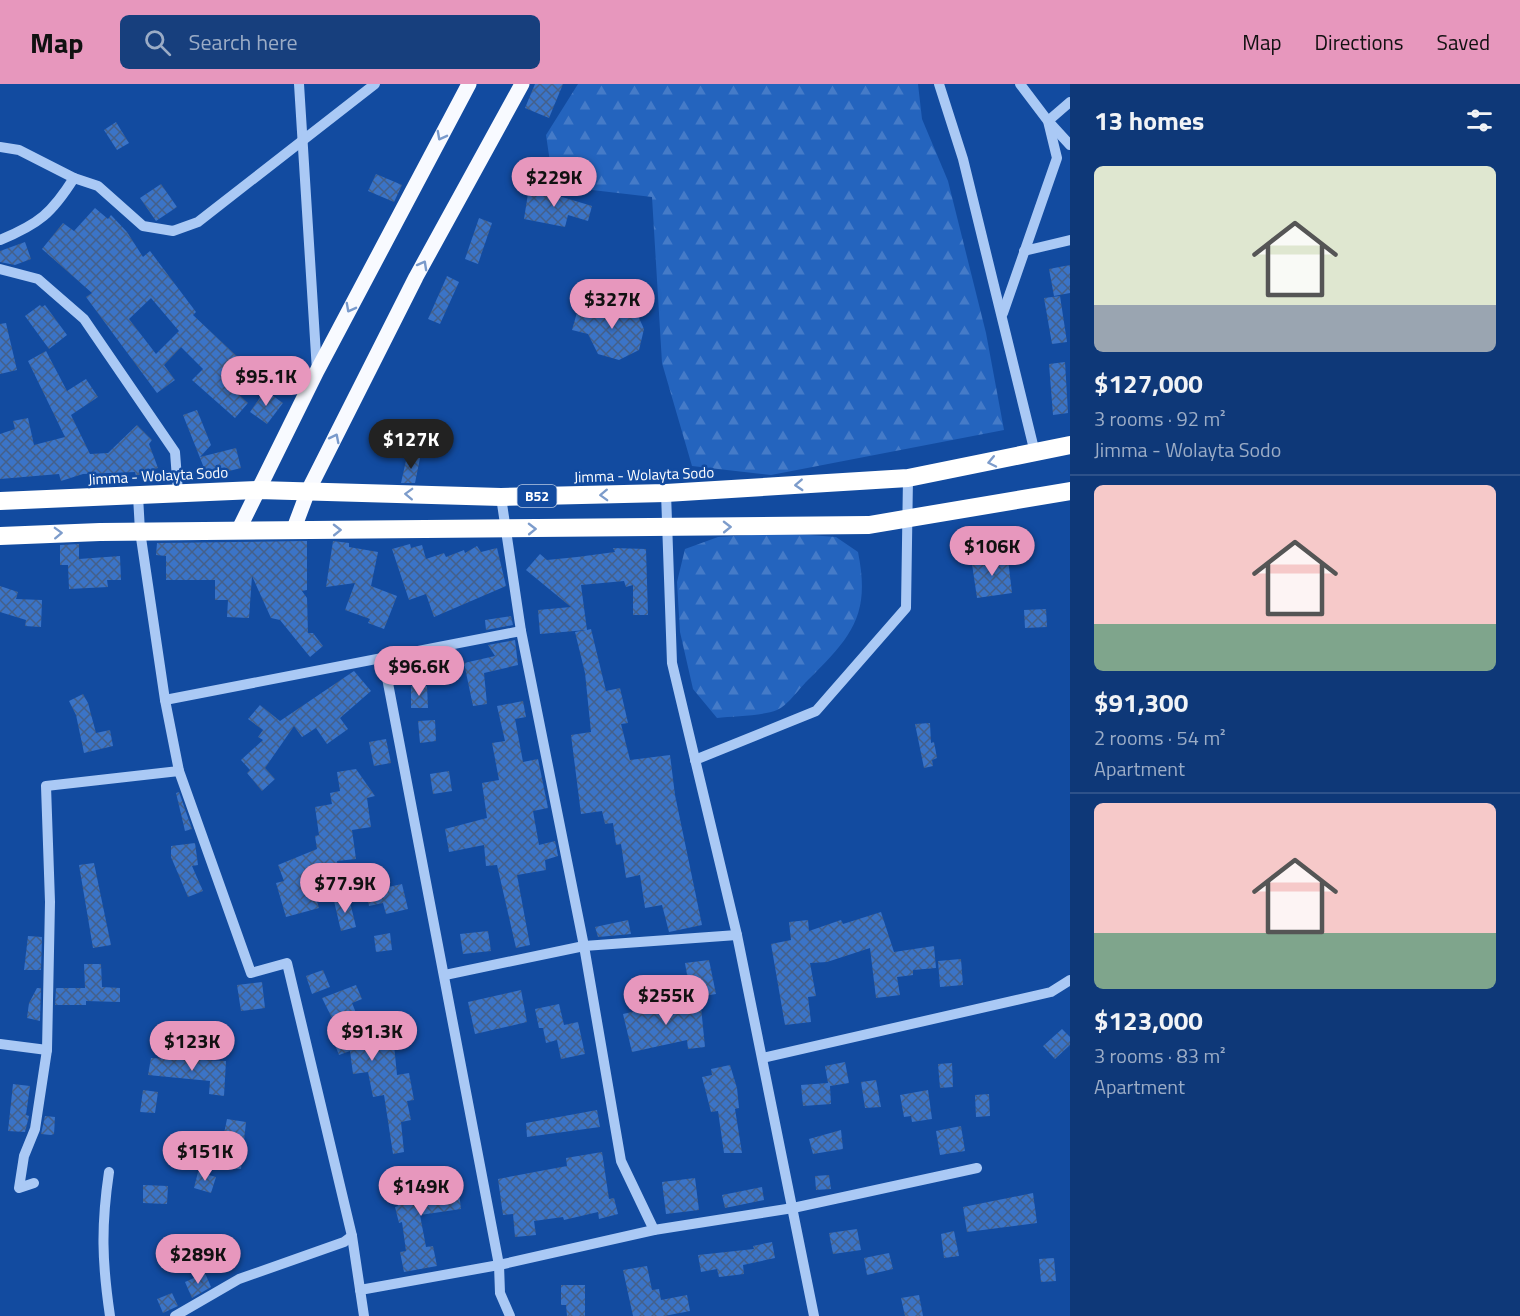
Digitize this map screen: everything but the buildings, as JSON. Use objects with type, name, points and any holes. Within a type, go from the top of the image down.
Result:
[{"type":"highway","name":"Jimma - Wolayta Sodo","points":[[0,501],[258,490],[501,497],[666,493],[908,478],[1070,445]]},
{"type":"highway","name":"B52","points":[[0,536],[140,531],[869,525],[1070,491]]},
{"type":"main road","points":[[238,531],[317,371],[469,84]]},
{"type":"main road","points":[[293,531],[308,490],[416,277],[522,84]]},
{"type":"street","points":[[299,84],[317,371]]},
{"type":"street","points":[[0,147],[20,150],[75,178],[98,186],[142,226],[173,231],[198,222],[375,84]]},
{"type":"street","points":[[939,84],[963,159],[1003,314],[1035,453]]},
{"type":"street","points":[[1020,84],[1048,121],[1070,145]]},
{"type":"street","points":[[1048,121],[1070,102]]},
{"type":"street","points":[[1003,314],[1057,158],[1048,121]]},
{"type":"street","points":[[0,240],[20,232],[55,208],[75,178]]},
{"type":"street","points":[[1024,250],[1070,240]]},
{"type":"street","points":[[0,269],[38,279],[84,319],[175,452],[178,492]]},
{"type":"street","points":[[695,760],[816,711],[906,608],[908,478]]},
{"type":"street","points":[[666,493],[672,663],[736,935],[814,1316]]},
{"type":"street","points":[[138,496],[140,531],[165,700],[179,771],[251,973],[287,963],[352,1236],[364,1316]]},
{"type":"street","points":[[501,497],[521,631],[584,946],[621,1161],[654,1230]]},
{"type":"street","points":[[165,700],[521,631]]},
{"type":"street","points":[[383,657],[499,1265],[500,1293],[510,1316]]},
{"type":"street","points":[[34,1183],[19,1188],[24,1156],[35,1129],[47,1050],[50,902],[46,786],[179,771]]},
{"type":"street","points":[[445,975],[584,946],[736,935]]},
{"type":"street","points":[[762,1058],[1051,992],[1070,980]]},
{"type":"street","points":[[0,1044],[47,1050]]},
{"type":"street","points":[[360,1290],[499,1265],[654,1230],[793,1208],[977,1168]]},
{"type":"street","points":[[109,1172],[103,1212],[102,1264],[110,1316]]},
{"type":"street","points":[[175,1316],[239,1279],[344,1242],[352,1236]]},
{"type":"green space","points":[[578,84],[918,84],[922,119],[948,181],[986,333],[1004,430],[771,475],[692,466],[662,363],[652,197],[575,188],[550,162],[546,135]]},
{"type":"green space","points":[[784,533],[836,537],[858,552],[862,593],[854,624],[835,651],[781,708],[764,714],[717,718],[693,689],[680,632],[677,582],[685,549],[718,537]]}]
